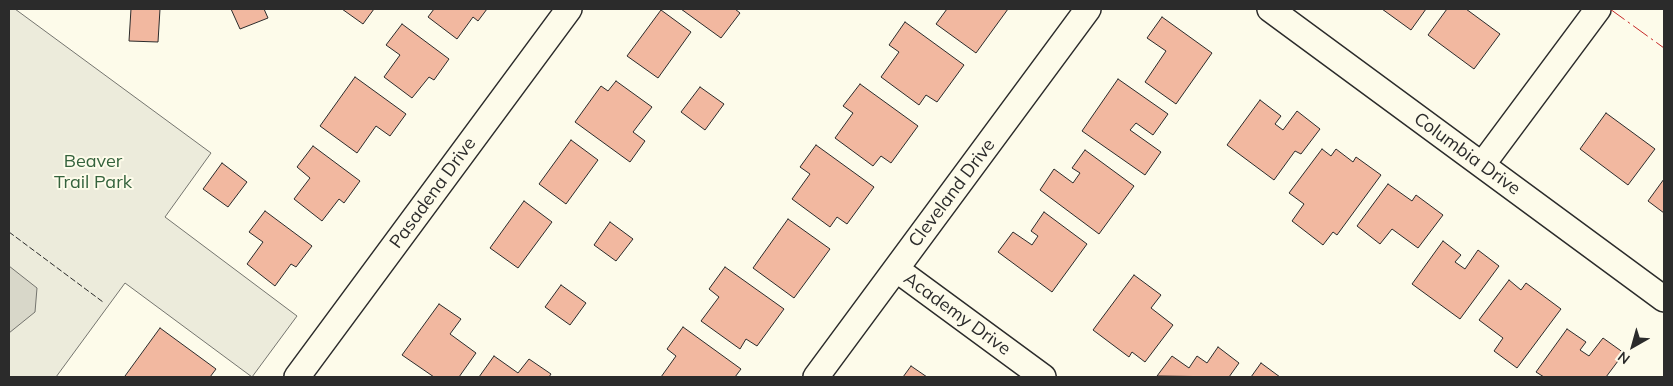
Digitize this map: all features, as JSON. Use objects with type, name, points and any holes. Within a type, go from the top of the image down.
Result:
[{"type":"street","name":"Pasadena Drive","points":[[306,374],[569,9]]},
{"type":"street","name":"Cleveland Drive","points":[[816,377],[1088,9]]},
{"type":"street","name":"Columbia Drive","points":[[1270,9],[1664,299]]},
{"type":"street","points":[[1482,165],[1598,9]]},
{"type":"street","name":"Academy Drive","points":[[896,269],[1043,377]]},
{"type":"green space","name":"Beaver Trail Park","points":[[9,9],[15,9],[211,153],[165,217],[297,316],[252,377],[125,283],[56,377],[9,377]]},
{"type":"shaded area","points":[[9,266],[37,288],[35,312],[9,333]]},
{"type":"building","points":[[131,9],[160,9],[158,42],[129,41]]},
{"type":"building","points":[[231,9],[264,9],[268,18],[240,29]]},
{"type":"building","points":[[342,9],[374,9],[363,24]]},
{"type":"building","points":[[434,9],[487,9],[478,21],[473,17],[457,39],[428,17]]},
{"type":"building","points":[[681,9],[735,9],[740,13],[721,38]]},
{"type":"building","points":[[947,9],[1008,9],[976,53],[936,24]]},
{"type":"building","points":[[1382,9],[1426,9],[1411,30]]},
{"type":"building","points":[[1447,9],[1466,9],[1500,34],[1474,69],[1428,35]]},
{"type":"building","points":[[661,10],[691,32],[658,78],[627,56]]},
{"type":"building","points":[[1162,17],[1212,53],[1176,104],[1145,82],[1166,51],[1147,38]]},
{"type":"building","points":[[905,22],[964,65],[937,102],[926,95],[919,105],[881,77],[899,52],[889,45]]},
{"type":"building","points":[[402,24],[449,59],[434,80],[429,77],[412,98],[384,77],[400,55],[386,45]]},
{"type":"building","points":[[355,77],[406,114],[390,136],[376,126],[357,153],[320,126]]},
{"type":"building","points":[[1118,79],[1168,114],[1153,135],[1136,123],[1130,130],[1161,152],[1145,175],[1082,131]]},
{"type":"building","points":[[616,81],[652,107],[633,132],[645,141],[630,162],[575,122],[601,86],[608,91]]},
{"type":"building","points":[[860,84],[918,126],[891,163],[881,156],[873,166],[835,138],[853,113],[843,106]]},
{"type":"building","points":[[700,87],[724,104],[705,130],[681,112]]},
{"type":"building","points":[[1260,100],[1281,116],[1275,124],[1283,130],[1297,111],[1320,129],[1301,154],[1295,151],[1274,180],[1227,145]]},
{"type":"building","points":[[1606,113],[1655,149],[1628,185],[1580,149]]},
{"type":"building","points":[[571,140],[598,160],[566,204],[539,184]]},
{"type":"building","points":[[816,145],[874,187],[847,224],[837,217],[830,227],[792,199],[810,174],[800,167]]},
{"type":"building","points":[[313,146],[360,181],[344,203],[339,199],[322,221],[294,199],[310,178],[297,167]]},
{"type":"building","points":[[1322,149],[1331,156],[1336,149],[1353,162],[1356,157],[1381,175],[1337,235],[1333,232],[1323,245],[1292,221],[1304,204],[1289,193]]},
{"type":"building","points":[[1085,150],[1134,186],[1099,234],[1040,190],[1054,169],[1073,183],[1080,173],[1072,168]]},
{"type":"building","points":[[222,163],[247,182],[228,207],[203,189]]},
{"type":"building","points":[[1664,179],[1664,213],[1648,201]]},
{"type":"building","points":[[1388,184],[1412,201],[1416,195],[1443,215],[1418,248],[1392,229],[1380,244],[1357,226]]},
{"type":"building","points":[[524,201],[552,222],[518,268],[490,248]]},
{"type":"building","points":[[265,211],[312,246],[296,267],[291,264],[275,286],[247,264],[263,242],[249,232]]},
{"type":"building","points":[[1044,212],[1087,244],[1052,292],[998,252],[1013,232],[1032,245],[1038,236],[1031,231]]},
{"type":"building","points":[[788,219],[830,249],[794,298],[753,268]]},
{"type":"building","points":[[610,222],[633,239],[616,261],[594,245]]},
{"type":"building","points":[[1443,241],[1461,255],[1455,262],[1465,269],[1478,250],[1499,266],[1460,319],[1412,284]]},
{"type":"building","points":[[725,267],[784,309],[757,346],[746,339],[740,349],[701,321],[719,297],[709,289]]},
{"type":"building","points":[[1134,275],[1161,295],[1151,308],[1173,325],[1145,362],[1132,352],[1129,357],[1093,330]]},
{"type":"building","points":[[1509,280],[1521,290],[1526,283],[1561,309],[1517,368],[1494,351],[1503,338],[1479,320]]},
{"type":"building","points":[[561,285],[586,303],[570,325],[545,307]]},
{"type":"building","points":[[439,304],[461,319],[450,334],[476,353],[459,377],[434,377],[402,355]]},
{"type":"building","points":[[683,327],[741,369],[735,377],[661,377],[676,356],[667,349]]},
{"type":"building","points":[[160,328],[216,369],[210,377],[125,376]]},
{"type":"building","points":[[1567,329],[1586,342],[1580,350],[1589,356],[1603,338],[1624,353],[1606,377],[1544,377],[1536,372]]},
{"type":"building","points":[[1218,347],[1239,363],[1229,377],[1157,376],[1172,356],[1189,368],[1197,356],[1207,363]]},
{"type":"building","points":[[494,356],[518,373],[529,359],[551,374],[549,377],[479,377]]},
{"type":"building","points":[[1261,363],[1280,377],[1251,377]]},
{"type":"building","points":[[911,366],[927,377],[903,377]]},
{"type":"fence","points":[[9,232],[103,302]]},
{"type":"power","points":[[1610,9],[1664,48]]}]
